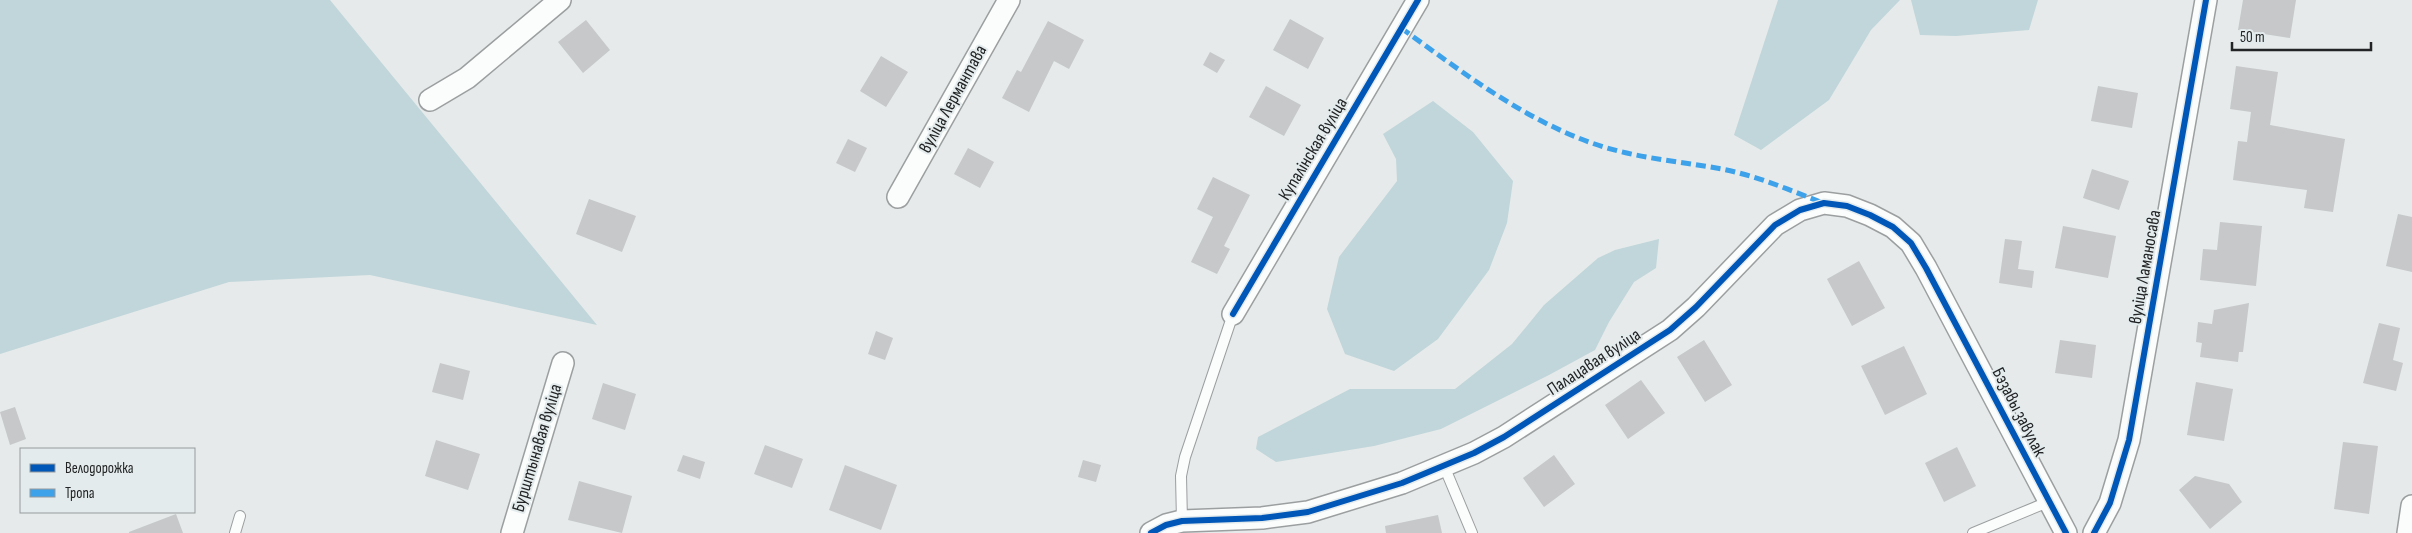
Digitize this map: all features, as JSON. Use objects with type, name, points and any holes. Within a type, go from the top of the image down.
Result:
[{"type":"street","points":[[430,100],[467,78],[560,0]]},
{"type":"street","name":"вуліца Лермантава","points":[[898,197],[1009,0]]},
{"type":"street","name":"Купалінская вуліца","points":[[1233,314],[1418,0]]},
{"type":"street","name":"вуліца Ламаносава","points":[[2094,533],[2110,503],[2129,440],[2206,0]]},
{"type":"street","name":"Палацавая вуліца","points":[[1151,533],[1166,525],[1182,521],[1262,518],[1308,512],[1358,499],[1444,466],[1504,437],[1670,330],[1696,307],[1775,225],[1800,210],[1824,203],[1847,206],[1893,227],[1911,244],[1946,305]]},
{"type":"street","name":"Бэзавы завулак","points":[[1946,305],[2066,533]]},
{"type":"street","name":"Бурштынавая вуліца","points":[[512,533],[563,363]]},
{"type":"street","points":[[2408,533],[2412,506]]},
{"type":"lane","points":[[1182,521],[1180,476],[1184,457],[1233,314]]},
{"type":"lane","points":[[1444,466],[1472,533]]},
{"type":"lane","points":[[1973,533],[2048,502]]},
{"type":"lane","points":[[235,533],[240,516]]},
{"type":"shaded area","points":[[0,0],[330,0],[597,325],[370,275],[229,282],[0,354]]},
{"type":"shaded area","points":[[1778,0],[1900,0],[1871,30],[1829,100],[1761,150],[1734,135]]},
{"type":"shaded area","points":[[1911,0],[2038,0],[2029,30],[1956,36],[1920,35]]},
{"type":"shaded area","points":[[1433,101],[1473,132],[1513,181],[1507,223],[1489,270],[1438,339],[1394,371],[1345,354],[1327,309],[1339,257],[1397,181],[1396,159],[1383,134]]},
{"type":"shaded area","points":[[1659,239],[1656,268],[1634,282],[1609,322],[1595,350],[1549,375],[1441,429],[1374,446],[1276,462],[1256,449],[1258,437],[1350,389],[1455,389],[1512,344],[1544,305],[1598,258],[1615,250]]},
{"type":"building","points":[[2243,0],[2296,0],[2290,38],[2238,30]]},
{"type":"building","points":[[1290,19],[1324,38],[1308,69],[1273,50]]},
{"type":"building","points":[[586,20],[610,50],[583,73],[558,42]]},
{"type":"building","points":[[1048,21],[1084,40],[1069,69],[1054,61],[1029,112],[1002,98],[1017,70],[1021,72]]},
{"type":"building","points":[[1210,52],[1225,60],[1217,73],[1203,65]]},
{"type":"building","points":[[881,56],[908,72],[886,107],[860,91]]},
{"type":"building","points":[[2236,66],[2278,72],[2270,125],[2345,139],[2333,212],[2304,208],[2307,190],[2233,180],[2238,141],[2247,142],[2251,112],[2230,109]]},
{"type":"building","points":[[1266,86],[1301,105],[1284,136],[1249,117]]},
{"type":"building","points":[[2098,86],[2138,93],[2132,128],[2091,121]]},
{"type":"building","points":[[848,139],[867,148],[855,172],[836,163]]},
{"type":"building","points":[[968,148],[994,162],[980,188],[954,174]]},
{"type":"building","points":[[2092,169],[2129,181],[2119,210],[2083,198]]},
{"type":"building","points":[[1213,177],[1250,195],[1224,246],[1230,249],[1217,274],[1191,262],[1213,217],[1197,209]]},
{"type":"building","points":[[589,199],[636,216],[622,252],[576,234]]},
{"type":"building","points":[[2398,214],[2412,217],[2412,272],[2386,266]]},
{"type":"building","points":[[2220,222],[2262,226],[2256,286],[2200,280],[2203,249],[2217,250]]},
{"type":"building","points":[[2063,226],[2116,236],[2108,278],[2055,268]]},
{"type":"building","points":[[2005,239],[2022,241],[2018,269],[2034,271],[2032,288],[1999,283]]},
{"type":"building","points":[[1859,261],[1885,308],[1852,326],[1827,279]]},
{"type":"building","points":[[2249,303],[2243,352],[2239,352],[2238,362],[2200,357],[2202,343],[2196,342],[2198,322],[2212,324],[2214,310]]},
{"type":"building","points":[[2379,323],[2400,328],[2393,360],[2403,363],[2396,391],[2363,383]]},
{"type":"building","points":[[876,331],[893,338],[885,360],[868,354]]},
{"type":"building","points":[[1704,340],[1732,385],[1705,402],[1677,357]]},
{"type":"building","points":[[2060,340],[2096,345],[2092,378],[2055,373]]},
{"type":"building","points":[[1904,346],[1927,394],[1885,415],[1861,366]]},
{"type":"building","points":[[440,363],[470,371],[463,400],[432,392]]},
{"type":"building","points":[[1641,380],[1665,413],[1628,439],[1605,405]]},
{"type":"building","points":[[2196,382],[2233,389],[2224,441],[2187,435]]},
{"type":"building","points":[[603,383],[636,394],[625,430],[592,419]]},
{"type":"building","points":[[15,407],[26,439],[10,445],[0,412]]},
{"type":"building","points":[[436,440],[480,454],[468,490],[425,476]]},
{"type":"building","points":[[2343,442],[2378,446],[2369,514],[2334,509]]},
{"type":"building","points":[[765,445],[803,459],[792,488],[754,474]]},
{"type":"building","points":[[1957,447],[1976,486],[1944,502],[1925,463]]},
{"type":"building","points":[[683,455],[705,462],[700,479],[677,471]]},
{"type":"building","points":[[1554,455],[1575,484],[1544,507],[1523,478]]},
{"type":"building","points":[[1083,460],[1101,465],[1096,482],[1078,477]]},
{"type":"building","points":[[845,465],[897,485],[881,530],[829,510]]},
{"type":"building","points":[[2195,476],[2229,484],[2242,502],[2210,529],[2179,490]]},
{"type":"building","points":[[579,481],[632,496],[622,533],[568,520]]},
{"type":"building","points":[[176,514],[183,533],[129,533],[129,532]]},
{"type":"building","points":[[1438,515],[1442,533],[1386,533],[1385,526]]},
{"type":"marked path","points":[[1401,28],[1492,92],[1539,120],[1564,132],[1622,152],[1748,175],[1823,203]]},
{"type":"cycle path","points":[[1233,314],[1418,0]]},
{"type":"cycle path","points":[[2094,533],[2110,503],[2129,440],[2206,0]]},
{"type":"cycle path","points":[[1151,533],[1166,525],[1182,521],[1262,518],[1308,512],[1402,483],[1474,453],[1504,437],[1670,330],[1696,307],[1775,225],[1800,210],[1824,203],[1847,206],[1870,215],[1893,227],[1911,243],[2066,533]]}]
